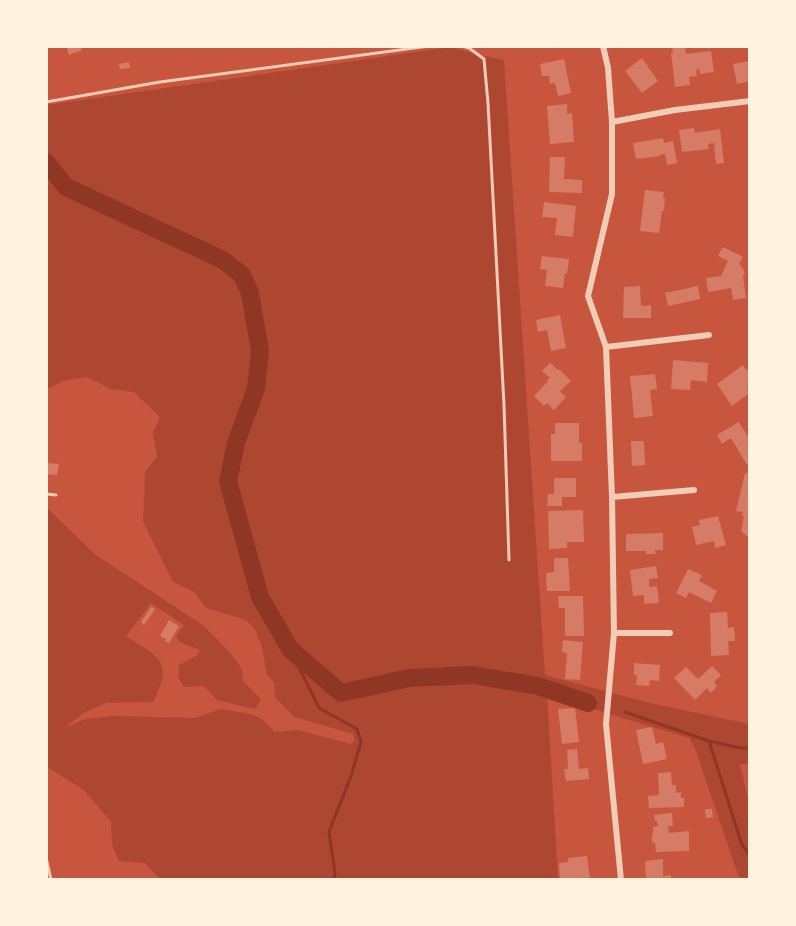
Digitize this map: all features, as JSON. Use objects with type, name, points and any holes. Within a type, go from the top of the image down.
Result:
[{"type":"street","points":[[603,46],[608,68],[612,122],[612,194],[588,296],[606,347],[612,497],[614,633],[606,724],[621,879]]},
{"type":"street","points":[[612,122],[675,110],[750,102]]},
{"type":"street","points":[[606,347],[709,335]]},
{"type":"street","points":[[612,497],[694,490]]},
{"type":"street","points":[[614,633],[670,633]]},
{"type":"lane","points":[[46,102],[160,82],[429,46]]},
{"type":"lane","points":[[462,46],[484,59],[504,405],[509,560]]},
{"type":"lane","points":[[46,494],[56,495]]},
{"type":"lane","points":[[46,857],[51,879]]},
{"type":"shaded area","points":[[451,47],[504,60],[545,675],[650,703],[749,724],[749,764],[740,764],[749,803],[749,879],[742,879],[738,875],[696,751],[689,738],[547,695],[558,879],[161,880],[145,863],[119,861],[112,845],[111,822],[84,790],[47,767],[46,507],[96,555],[204,626],[231,654],[242,669],[243,681],[261,699],[255,709],[217,700],[204,686],[183,687],[178,676],[179,665],[196,656],[200,650],[179,642],[176,636],[184,625],[151,603],[126,636],[155,655],[160,662],[162,677],[153,702],[106,703],[83,713],[65,728],[85,719],[113,716],[195,718],[221,709],[261,718],[275,732],[297,730],[351,744],[355,740],[353,734],[294,717],[275,697],[274,682],[267,675],[262,647],[255,629],[246,620],[206,608],[194,592],[173,582],[143,521],[145,473],[157,456],[153,433],[160,417],[134,392],[111,389],[87,377],[63,381],[47,389],[47,105]]},
{"type":"building","points":[[66,46],[80,46],[82,50],[69,55]]},
{"type":"building","points":[[672,46],[685,46],[686,54],[711,51],[714,72],[700,74],[699,69],[696,70],[697,76],[689,77],[690,85],[675,87]]},
{"type":"building","points":[[642,58],[658,81],[642,93],[625,71]]},
{"type":"building","points":[[564,59],[571,93],[558,96],[555,83],[550,84],[549,76],[542,76],[540,64]]},
{"type":"building","points":[[750,61],[750,81],[737,84],[733,64]]},
{"type":"building","points":[[129,62],[130,68],[120,69],[119,64]]},
{"type":"building","points":[[567,104],[567,114],[572,113],[574,142],[550,144],[547,106]]},
{"type":"building","points":[[694,128],[695,133],[720,129],[724,163],[716,164],[714,143],[708,144],[709,149],[682,152],[679,130]]},
{"type":"building","points":[[663,138],[664,143],[673,141],[677,163],[667,165],[665,154],[636,159],[633,143]]},
{"type":"building","points":[[550,157],[565,157],[564,179],[582,180],[582,193],[549,192]]},
{"type":"building","points":[[645,190],[664,192],[664,211],[662,211],[659,233],[640,231]]},
{"type":"building","points":[[544,202],[576,206],[573,237],[555,235],[557,218],[542,217]]},
{"type":"building","points":[[723,247],[743,257],[739,264],[745,275],[743,276],[746,298],[733,300],[731,288],[708,292],[706,278],[721,276],[728,261],[718,256]]},
{"type":"building","points":[[542,256],[569,259],[563,288],[545,286],[547,270],[540,269]]},
{"type":"building","points":[[640,286],[641,306],[651,305],[651,318],[623,318],[624,287]]},
{"type":"building","points":[[698,286],[700,299],[668,306],[665,293]]},
{"type":"building","points":[[560,315],[566,348],[551,351],[547,330],[538,332],[536,320]]},
{"type":"building","points":[[673,360],[708,363],[707,382],[691,380],[690,390],[671,389]]},
{"type":"building","points":[[550,363],[571,381],[560,391],[566,397],[554,410],[547,403],[544,406],[534,396],[550,378],[542,371]]},
{"type":"building","points":[[743,365],[746,370],[750,368],[748,394],[732,406],[717,384]]},
{"type":"building","points":[[655,374],[657,389],[650,390],[653,416],[634,418],[630,376]]},
{"type":"building","points":[[739,422],[750,440],[750,463],[747,465],[731,438],[722,444],[717,435]]},
{"type":"building","points":[[555,423],[579,423],[582,461],[551,461],[551,434],[555,434]]},
{"type":"building","points":[[631,441],[644,441],[645,465],[632,466]]},
{"type":"building","points":[[46,463],[59,464],[57,475],[46,474]]},
{"type":"building","points":[[745,473],[750,474],[750,539],[741,531],[743,512],[736,511]]},
{"type":"building","points":[[554,478],[576,478],[576,497],[562,497],[562,506],[547,506],[548,494],[554,494]]},
{"type":"building","points":[[583,510],[584,542],[567,542],[567,548],[549,549],[548,511]]},
{"type":"building","points":[[718,516],[726,545],[715,548],[714,541],[696,545],[692,527],[700,525],[699,520]]},
{"type":"building","points":[[663,533],[663,550],[655,550],[656,554],[646,554],[646,551],[626,551],[626,534]]},
{"type":"building","points":[[554,558],[568,558],[570,591],[547,591],[546,573],[554,572]]},
{"type":"building","points":[[656,566],[658,578],[649,579],[649,587],[657,586],[659,603],[644,604],[644,595],[633,596],[630,570]]},
{"type":"building","points":[[688,569],[702,575],[699,581],[717,591],[711,603],[689,592],[686,598],[676,593]]},
{"type":"building","points":[[558,596],[583,596],[584,636],[565,636],[565,608],[559,608]]},
{"type":"building","points":[[151,607],[155,609],[144,625],[141,622]]},
{"type":"building","points":[[727,612],[728,628],[734,627],[735,641],[728,641],[729,655],[711,656],[710,613]]},
{"type":"building","points":[[169,620],[179,626],[169,643],[160,636]]},
{"type":"building","points":[[563,640],[583,642],[580,680],[565,679],[567,653],[562,652]]},
{"type":"building","points":[[634,663],[660,665],[659,681],[650,680],[649,686],[636,685],[637,675],[634,675]]},
{"type":"building","points":[[712,666],[721,675],[714,682],[717,686],[711,693],[707,688],[695,700],[674,678],[686,667],[698,679]]},
{"type":"building","points":[[575,708],[579,742],[562,744],[558,709]]},
{"type":"building","points":[[652,727],[656,744],[663,742],[667,759],[643,764],[636,730]]},
{"type":"building","points":[[577,749],[579,769],[588,768],[589,779],[566,781],[564,769],[568,769],[567,750]]},
{"type":"building","points":[[671,772],[672,785],[676,785],[676,793],[681,792],[684,807],[649,808],[648,796],[659,795],[658,773]]},
{"type":"building","points":[[705,809],[712,809],[713,817],[706,818]]},
{"type":"building","points":[[672,813],[673,826],[668,826],[669,833],[689,831],[689,851],[656,852],[655,842],[652,843],[653,827],[658,826],[654,815]]},
{"type":"building","points":[[587,856],[590,880],[560,880],[559,863],[568,862],[568,858]]},
{"type":"building","points":[[663,859],[663,876],[671,875],[671,880],[646,880],[645,861]]},
{"type":"waterway","points":[[46,162],[66,187],[223,260],[242,275],[250,293],[260,351],[256,388],[236,443],[228,481],[260,597],[290,649],[341,693],[409,678],[473,675],[538,686],[588,703]]},
{"type":"waterway","points":[[290,649],[319,708],[357,729],[361,742],[351,776],[329,832],[334,880]]},
{"type":"waterway","points":[[625,712],[709,741],[742,845],[750,855]]},
{"type":"waterway","points":[[709,741],[750,748]]}]
